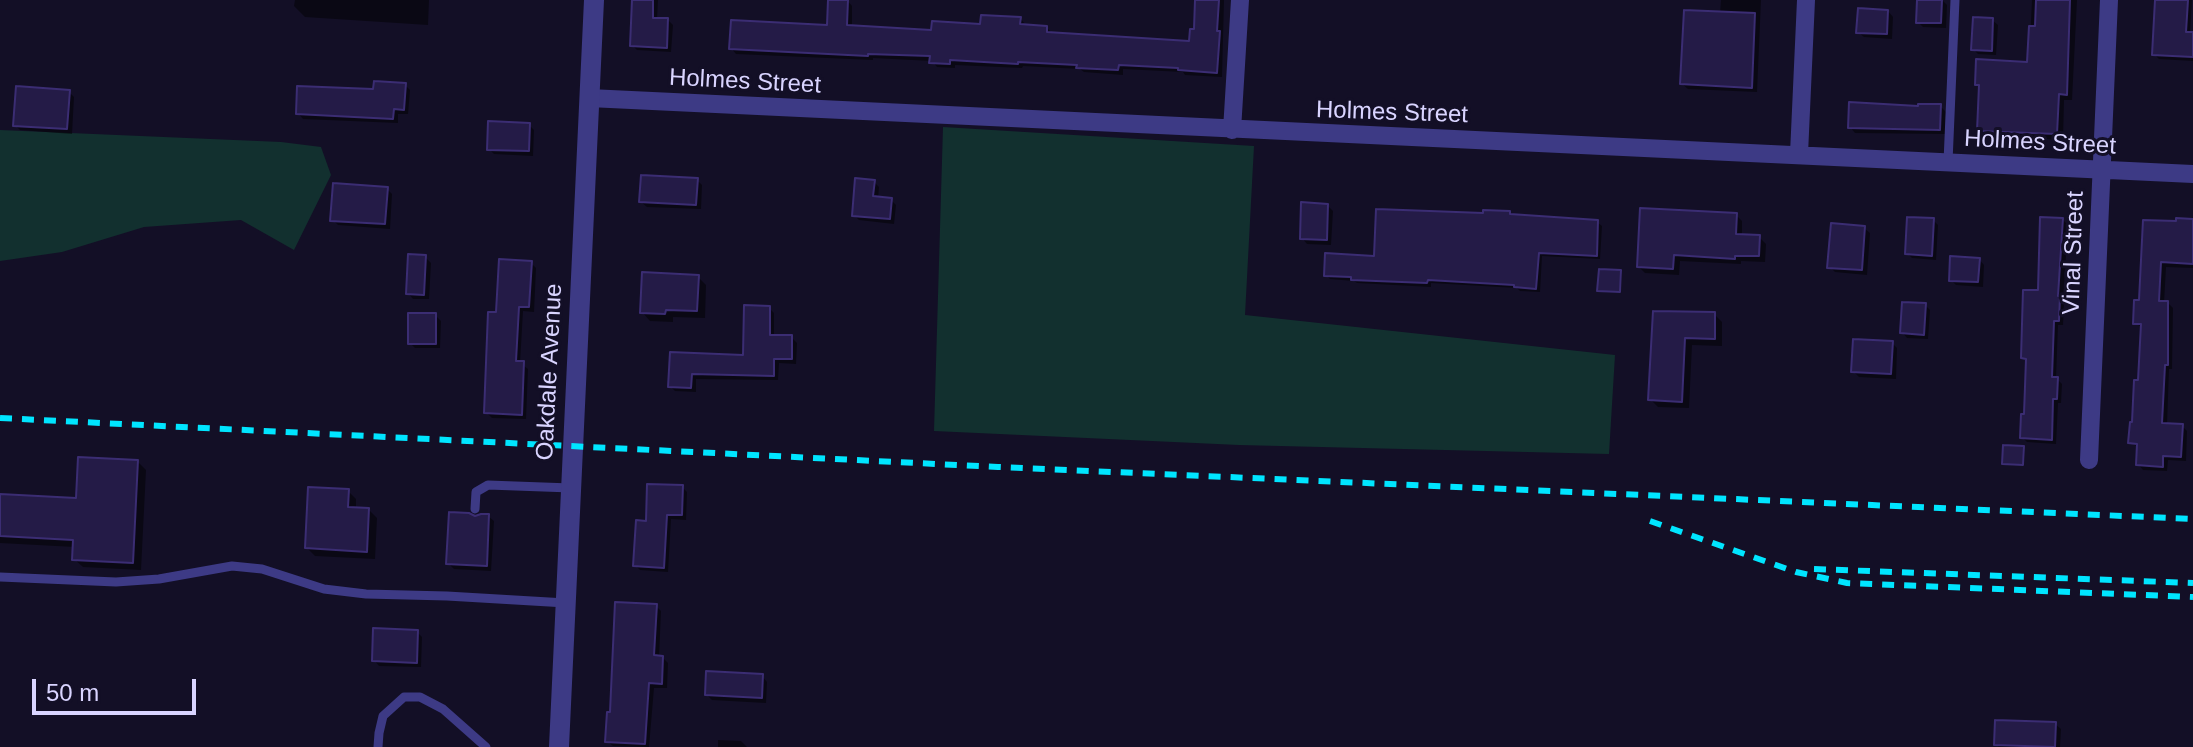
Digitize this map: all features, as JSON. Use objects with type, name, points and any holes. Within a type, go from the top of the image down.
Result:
[{"type":"street","name":"Oakdale Avenue","points":[[559,747],[594,0]]},
{"type":"street","points":[[1232,130],[1240,0]]},
{"type":"street","points":[[1799,154],[1806,0]]},
{"type":"street","name":"Vinal Street","points":[[2089,460],[2109,0]]},
{"type":"street","name":"Holmes Street","points":[[589,98],[2193,174]]},
{"type":"lane","points":[[1948,162],[1955,0]]},
{"type":"lane","points":[[475,509],[476,492],[488,485],[571,488]]},
{"type":"lane","points":[[0,577],[116,582],[159,579],[232,566],[262,569],[324,589],[366,594],[566,603]]},
{"type":"lane","points":[[378,747],[383,716],[404,697],[420,697],[443,709],[486,747]]},
{"type":"green space","points":[[943,127],[1254,146],[1245,315],[1615,355],[1609,454],[1239,445],[934,431]]},
{"type":"green space","points":[[0,130],[281,142],[321,147],[331,175],[294,250],[241,220],[144,227],[62,252],[0,261]]},
{"type":"building","points":[[632,0],[653,0],[653,18],[668,18],[667,48],[630,46]]},
{"type":"building","points":[[828,0],[848,0],[847,25],[931,30],[932,21],[980,24],[981,15],[1021,17],[1020,24],[1047,26],[1047,32],[1189,41],[1190,29],[1194,29],[1195,0],[1219,0],[1217,73],[1119,65],[1118,70],[1018,62],[950,60],[950,64],[929,63],[930,56],[729,49],[731,20],[827,25]]},
{"type":"building","points":[[1917,0],[1942,0],[1941,23],[1916,23]]},
{"type":"building","points":[[2036,0],[2070,0],[2067,95],[2059,94],[2057,134],[1977,131],[1979,85],[1975,85],[1976,59],[2027,62],[2029,26],[2035,26]]},
{"type":"building","points":[[2155,0],[2188,0],[2186,32],[2193,32],[2193,57],[2152,55]]},
{"type":"building","points":[[1858,8],[1888,10],[1887,34],[1856,33]]},
{"type":"building","points":[[1684,10],[1755,13],[1752,88],[1680,84]]},
{"type":"building","points":[[1973,17],[1993,18],[1992,51],[1971,50]]},
{"type":"building","points":[[374,81],[406,83],[404,110],[394,109],[393,119],[296,114],[297,86],[373,89]]},
{"type":"building","points":[[16,86],[70,90],[67,129],[13,126]]},
{"type":"building","points":[[1849,102],[1918,106],[1941,104],[1940,130],[1848,128]]},
{"type":"building","points":[[488,121],[530,123],[529,151],[487,150]]},
{"type":"building","points":[[641,175],[698,178],[696,205],[639,202]]},
{"type":"building","points":[[855,178],[875,180],[873,196],[892,198],[890,219],[852,216]]},
{"type":"building","points":[[333,183],[388,187],[385,224],[330,221]]},
{"type":"building","points":[[1301,202],[1328,204],[1327,240],[1300,239]]},
{"type":"building","points":[[1640,208],[1737,213],[1736,234],[1760,235],[1759,256],[1735,256],[1735,259],[1674,255],[1673,269],[1637,267]]},
{"type":"building","points":[[1376,209],[1483,213],[1483,210],[1510,211],[1510,214],[1598,220],[1597,256],[1539,253],[1536,289],[1514,285],[1351,280],[1351,277],[1324,276],[1325,253],[1374,256]]},
{"type":"building","points":[[1907,217],[1934,218],[1932,256],[1905,254]]},
{"type":"building","points":[[2040,217],[2063,218],[2059,321],[2054,321],[2052,377],[2058,377],[2057,399],[2053,399],[2052,440],[2020,438],[2026,359],[2021,358],[2023,290],[2038,290]]},
{"type":"building","points":[[2176,218],[2193,219],[2193,264],[2161,262],[2159,301],[2168,301],[2168,365],[2165,365],[2162,423],[2183,424],[2181,457],[2163,456],[2163,467],[2136,465],[2137,444],[2128,443],[2134,380],[2138,380],[2141,324],[2133,324],[2134,300],[2139,300],[2143,220],[2176,221]]},
{"type":"building","points":[[1831,223],[1865,226],[1862,270],[1827,268]]},
{"type":"building","points":[[408,254],[426,255],[424,295],[406,294]]},
{"type":"building","points":[[1950,256],[1980,258],[1978,282],[1949,281]]},
{"type":"building","points":[[499,259],[532,261],[529,307],[519,307],[516,361],[524,361],[522,415],[484,413],[488,312],[496,312]]},
{"type":"building","points":[[1599,269],[1621,270],[1620,292],[1597,291]]},
{"type":"building","points":[[642,272],[699,275],[697,311],[640,313]]},
{"type":"building","points":[[1902,302],[1926,303],[1924,335],[1900,333]]},
{"type":"building","points":[[744,305],[770,306],[770,335],[792,335],[792,359],[774,359],[774,376],[692,374],[691,388],[668,387],[670,352],[743,355]]},
{"type":"building","points":[[1653,311],[1715,312],[1715,339],[1685,338],[1682,402],[1648,400]]},
{"type":"building","points":[[408,313],[436,313],[436,344],[408,344]]},
{"type":"building","points":[[1853,339],[1893,341],[1891,374],[1851,372]]},
{"type":"building","points":[[2003,445],[2024,446],[2023,465],[2002,464]]},
{"type":"building","points":[[78,457],[138,460],[133,563],[72,560],[73,540],[0,536],[0,494],[76,498]]},
{"type":"building","points":[[647,484],[683,485],[682,515],[667,515],[664,568],[633,566],[636,520],[646,521]]},
{"type":"building","points":[[308,487],[349,489],[348,507],[369,508],[367,552],[305,548]]},
{"type":"building","points":[[449,512],[475,516],[489,514],[487,566],[446,564]]},
{"type":"building","points":[[615,602],[657,604],[654,655],[663,656],[662,684],[649,683],[645,744],[605,742],[607,712],[610,712]]},
{"type":"building","points":[[373,628],[418,630],[417,663],[372,661]]},
{"type":"building","points":[[706,671],[763,674],[762,698],[705,695]]},
{"type":"building","points":[[1995,720],[2056,722],[2055,747],[1994,745]]},
{"type":"railway","points":[[0,418],[998,467],[2193,519]]},
{"type":"railway","points":[[1650,521],[1796,572],[1847,583],[2193,597]]},
{"type":"railway","points":[[1814,569],[2193,583]]}]
